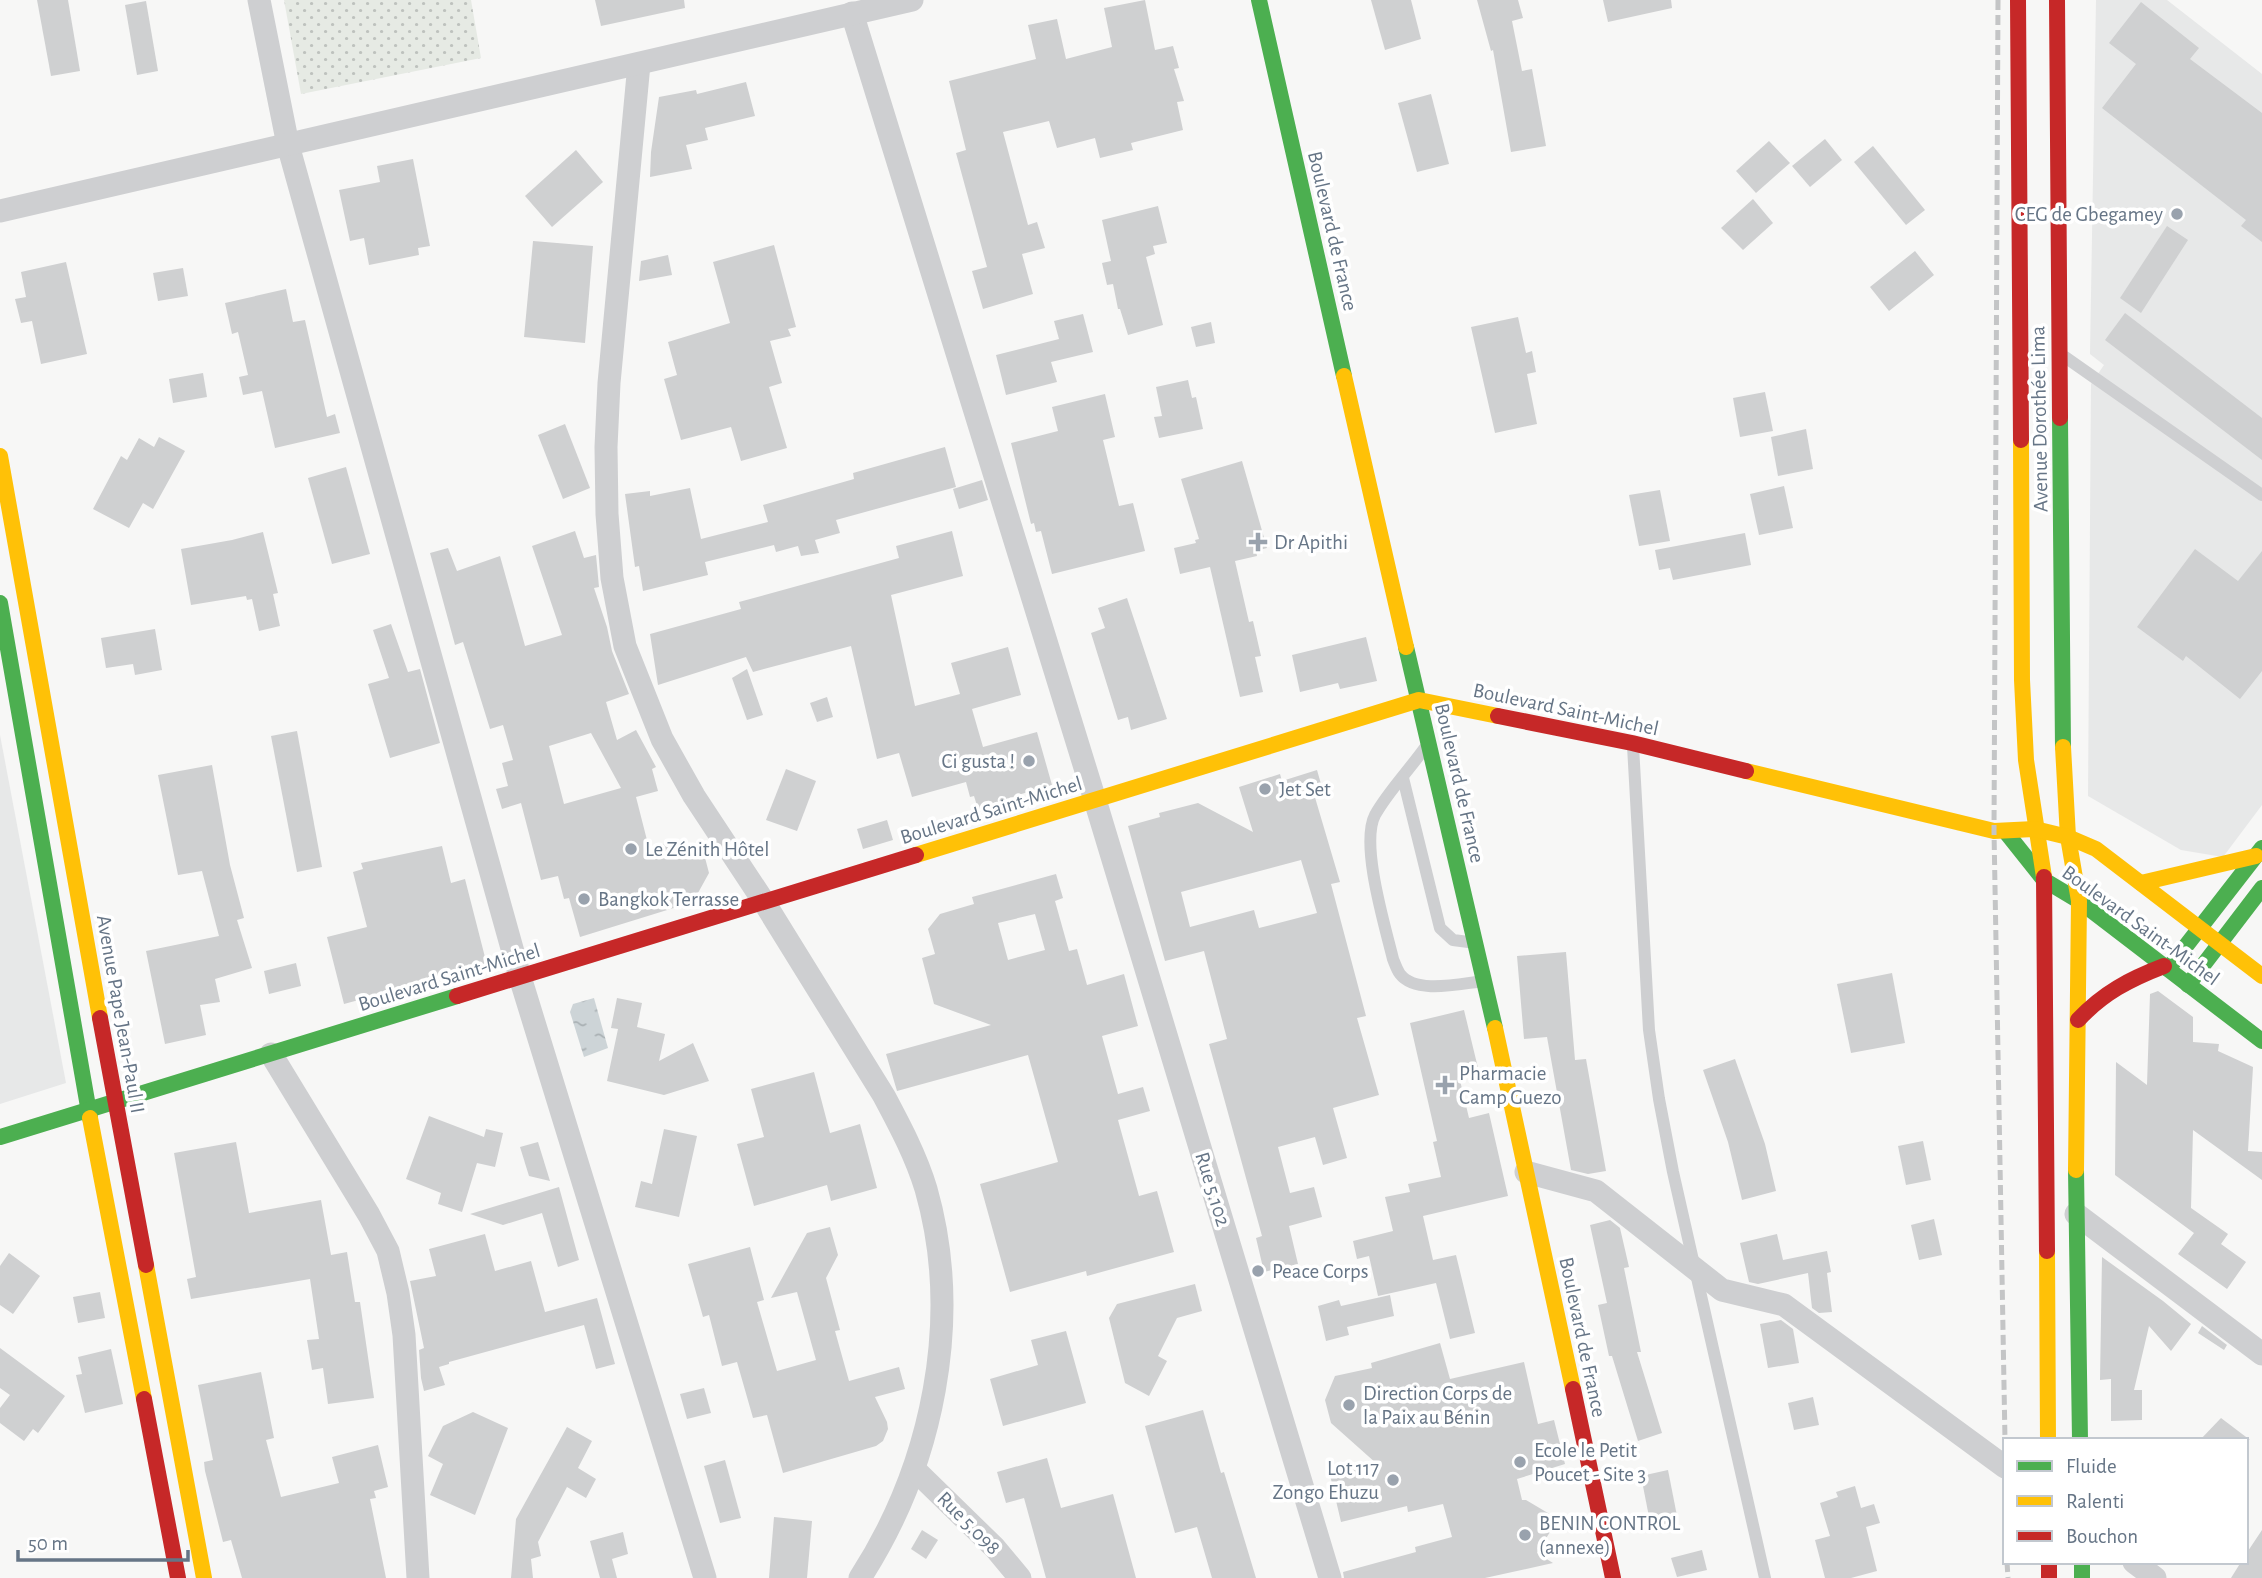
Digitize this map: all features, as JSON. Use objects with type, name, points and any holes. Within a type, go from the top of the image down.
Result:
[{"type":"main road","name":"Boulevard de France","points":[[1259,0],[1428,743],[1477,943],[1614,1578]]},
{"type":"main road","name":"Avenue Dorothée Lima","points":[[2018,0],[2022,680],[2026,760],[2044,880],[2048,1438]]},
{"type":"main road","name":"Avenue Dorothée Lima","points":[[2057,0],[2063,760],[2068,837],[2079,901],[2076,1214],[2080,1438]]},
{"type":"main road","name":"Avenue Pape Jean-Paul II","points":[[0,456],[115,1102],[204,1578]]},
{"type":"main road","points":[[0,603],[88,1110],[178,1578]]},
{"type":"main road","name":"Boulevard Saint-Michel","points":[[0,1137],[1419,700],[1632,743],[1994,831],[2035,829],[2068,837],[2096,849],[2262,976]]},
{"type":"main road","name":"Boulevard Saint-Michel","points":[[2005,831],[2044,880],[2079,901],[2262,1041]]},
{"type":"main road","points":[[2141,883],[2259,852]]},
{"type":"main road","points":[[2078,1020],[2097,998],[2113,987],[2166,967],[2259,852]]},
{"type":"main road","points":[[2188,985],[2262,888]]},
{"type":"street","points":[[259,0],[288,145],[520,977],[705,1578]]},
{"type":"street","points":[[0,211],[912,0]]},
{"type":"street","name":"Rue 5.102","points":[[852,13],[1095,800],[1330,1578]]},
{"type":"street","points":[[639,64],[608,396],[607,514],[612,578],[625,646],[662,739],[694,796],[764,902],[884,1096],[915,1159],[926,1189],[939,1257],[941,1331],[938,1370],[915,1470],[888,1529],[860,1578]]},
{"type":"street","points":[[271,1054],[388,1251],[404,1335],[418,1578]]},
{"type":"street","points":[[1526,1172],[1596,1191],[1722,1290],[1783,1306],[2003,1466]]},
{"type":"street","points":[[2076,1214],[2262,1354]]},
{"type":"street","name":"Rue 5.098","points":[[915,1470],[995,1548],[1020,1578]]},
{"type":"street","points":[[2137,1564],[2155,1578]]},
{"type":"lane","points":[[2059,352],[2262,495]]},
{"type":"lane","points":[[1428,743],[1375,816],[1370,831],[1371,856],[1393,959],[1400,974],[1411,984],[1424,986],[1485,981]]},
{"type":"lane","points":[[1632,743],[1650,1030],[1659,1099],[1676,1186],[1765,1578]]},
{"type":"lane","points":[[1403,778],[1440,928],[1453,940],[1477,943]]},
{"type":"shaded area","points":[[284,0],[471,0],[481,58],[301,94]]},
{"type":"shaded area","points":[[2096,0],[2167,0],[2262,74],[2262,805],[2223,857],[2181,850],[2088,796],[2091,384],[2104,365],[2090,354]]},
{"type":"shaded area","points":[[0,735],[66,1083],[0,1104]]},
{"type":"water","points":[[594,998],[608,1048],[584,1057],[570,1012],[573,1004]]},
{"type":"building","points":[[37,0],[68,0],[80,71],[51,76]]},
{"type":"building","points":[[595,0],[684,0],[685,8],[601,26]]},
{"type":"building","points":[[1145,0],[1155,50],[1173,46],[1179,68],[1174,69],[1184,101],[1177,102],[1183,130],[1131,143],[1133,150],[1100,158],[1095,138],[1057,148],[1049,121],[1003,132],[1028,225],[1037,222],[1045,248],[1022,254],[1033,294],[983,309],[972,271],[987,267],[956,153],[966,150],[949,81],[1036,59],[1028,25],[1057,19],[1066,59],[1112,47],[1104,8]]},
{"type":"building","points":[[1371,0],[1411,0],[1421,39],[1385,50]]},
{"type":"building","points":[[1477,0],[1518,0],[1523,18],[1512,21],[1522,71],[1532,69],[1546,146],[1511,152],[1493,50],[1491,51]]},
{"type":"building","points":[[1603,0],[1671,0],[1672,8],[1608,22]]},
{"type":"building","points":[[146,1],[158,71],[137,75],[125,5]]},
{"type":"building","points":[[2141,2],[2199,48],[2190,59],[2262,113],[2262,242],[2241,226],[2246,220],[2102,108],[2136,64],[2109,43]]},
{"type":"building","points":[[746,82],[755,116],[705,128],[708,140],[686,145],[692,169],[650,177],[659,97],[696,90],[697,94]]},
{"type":"building","points":[[1431,94],[1449,164],[1417,172],[1398,103]]},
{"type":"building","points":[[1825,139],[1842,160],[1810,187],[1792,166]]},
{"type":"building","points":[[1769,141],[1790,163],[1756,193],[1736,171]]},
{"type":"building","points":[[1873,146],[1925,210],[1906,225],[1854,162]]},
{"type":"building","points":[[576,150],[603,182],[552,227],[525,196]]},
{"type":"building","points":[[413,159],[430,246],[418,248],[419,255],[369,265],[364,238],[350,241],[339,190],[380,182],[377,166]]},
{"type":"building","points":[[1753,199],[1773,223],[1743,250],[1721,228]]},
{"type":"building","points":[[1158,206],[1167,243],[1153,246],[1155,254],[1146,257],[1163,325],[1128,335],[1118,309],[1113,284],[1107,285],[1102,263],[1111,261],[1102,220]]},
{"type":"building","points":[[2167,226],[2188,240],[2141,313],[2120,298]]},
{"type":"building","points":[[533,241],[593,246],[585,343],[524,337]]},
{"type":"building","points":[[774,245],[796,327],[788,329],[791,336],[770,341],[782,383],[769,387],[787,448],[741,461],[731,427],[681,440],[664,379],[677,375],[668,342],[730,323],[713,262]]},
{"type":"building","points":[[1915,251],[1934,275],[1889,311],[1870,287]]},
{"type":"building","points":[[668,255],[672,275],[639,281],[641,261]]},
{"type":"building","points":[[66,262],[87,354],[41,364],[32,321],[21,323],[15,299],[26,297],[21,272]]},
{"type":"building","points":[[183,268],[188,296],[158,301],[153,273]]},
{"type":"building","points":[[286,289],[293,322],[305,320],[327,417],[335,414],[340,433],[275,448],[262,391],[243,395],[239,377],[248,375],[238,332],[232,334],[225,303]]},
{"type":"building","points":[[2125,313],[2262,418],[2262,460],[2105,340]]},
{"type":"building","points":[[1083,314],[1093,352],[1051,362],[1057,382],[1006,395],[996,355],[1059,339],[1054,321]]},
{"type":"building","points":[[1518,317],[1526,353],[1532,351],[1536,372],[1527,374],[1537,424],[1495,433],[1471,327]]},
{"type":"building","points":[[1211,322],[1215,343],[1196,347],[1191,327]]},
{"type":"building","points":[[203,373],[207,397],[173,403],[169,379]]},
{"type":"building","points":[[1188,380],[1192,398],[1196,397],[1203,429],[1159,438],[1154,417],[1162,416],[1156,387]]},
{"type":"building","points":[[1765,392],[1773,431],[1740,437],[1733,398]]},
{"type":"building","points":[[1105,394],[1115,437],[1103,440],[1119,506],[1133,503],[1145,551],[1052,574],[1041,531],[1036,532],[1034,523],[1031,524],[1011,443],[1058,431],[1052,407]]},
{"type":"building","points":[[565,424],[590,488],[563,499],[538,435]]},
{"type":"building","points":[[1806,429],[1813,469],[1778,476],[1771,437]]},
{"type":"building","points":[[159,437],[185,451],[153,509],[143,503],[129,528],[93,509],[121,456],[127,460],[139,438],[154,447]]},
{"type":"building","points":[[945,447],[956,487],[836,520],[840,533],[815,540],[819,553],[801,556],[798,546],[776,552],[774,545],[705,562],[708,575],[643,591],[639,566],[635,567],[625,494],[650,491],[650,496],[690,488],[701,539],[768,522],[763,505],[854,479],[853,473]]},
{"type":"building","points":[[1242,461],[1267,548],[1256,551],[1257,556],[1235,561],[1249,622],[1253,621],[1261,656],[1255,657],[1263,692],[1240,697],[1210,567],[1180,574],[1174,548],[1196,543],[1195,540],[1199,539],[1181,479]]},
{"type":"building","points":[[346,467],[370,554],[332,564],[308,478]]},
{"type":"building","points":[[982,480],[988,500],[959,509],[953,489]]},
{"type":"building","points":[[1784,486],[1793,528],[1759,535],[1750,494]]},
{"type":"building","points":[[1660,490],[1670,541],[1639,546],[1629,495]]},
{"type":"building","points":[[575,531],[584,558],[596,555],[599,587],[594,588],[612,651],[629,694],[606,702],[617,740],[636,730],[656,767],[652,769],[658,791],[636,797],[649,848],[667,843],[671,858],[703,850],[709,873],[693,902],[580,937],[569,898],[564,899],[558,876],[541,880],[521,803],[502,809],[496,789],[508,786],[502,763],[513,760],[503,725],[490,729],[463,642],[455,645],[430,553],[448,548],[457,571],[500,556],[525,646],[562,635],[532,546]],"holes":[[[591,733],[621,788],[564,804],[549,746]]]},
{"type":"building","points":[[952,531],[963,576],[891,595],[915,706],[960,694],[951,663],[1008,647],[1021,695],[972,709],[983,747],[1037,732],[1052,785],[1018,795],[1020,801],[979,812],[974,796],[970,797],[966,782],[912,797],[899,753],[877,759],[851,646],[753,672],[746,657],[658,685],[650,634],[741,609],[739,602],[899,558],[896,546]]},
{"type":"building","points":[[263,532],[278,593],[273,594],[280,626],[259,631],[252,599],[247,600],[246,596],[191,605],[181,549]]},
{"type":"building","points":[[1745,533],[1751,565],[1673,580],[1670,568],[1659,570],[1655,550]]},
{"type":"building","points":[[2195,549],[2238,581],[2262,551],[2262,671],[2240,699],[2186,656],[2183,661],[2137,627]]},
{"type":"building","points":[[1127,598],[1167,719],[1131,730],[1128,717],[1118,720],[1091,633],[1105,628],[1098,608]]},
{"type":"building","points":[[391,624],[408,672],[420,669],[440,743],[390,758],[368,684],[389,678],[373,630]]},
{"type":"building","points":[[155,629],[162,670],[135,675],[133,664],[106,668],[101,638]]},
{"type":"building","points":[[1366,637],[1377,681],[1340,689],[1338,683],[1300,692],[1292,655]]},
{"type":"building","points":[[747,669],[763,715],[747,720],[732,678]]},
{"type":"building","points":[[827,697],[833,717],[817,722],[810,703]]},
{"type":"building","points":[[297,731],[322,867],[297,872],[271,736]]},
{"type":"building","points":[[212,765],[230,865],[244,918],[237,920],[252,968],[215,979],[220,1002],[200,1005],[206,1035],[165,1044],[146,951],[219,936],[202,871],[178,875],[158,775]]},
{"type":"building","points":[[786,769],[816,781],[797,831],[766,820]]},
{"type":"building","points":[[1317,770],[1323,791],[1314,794],[1340,882],[1331,884],[1366,1016],[1357,1018],[1379,1095],[1333,1108],[1347,1158],[1323,1165],[1315,1137],[1278,1147],[1290,1193],[1314,1187],[1322,1217],[1289,1226],[1298,1264],[1264,1272],[1256,1238],[1262,1236],[1209,1044],[1227,1039],[1204,951],[1165,961],[1128,826],[1160,817],[1159,813],[1198,803],[1253,832],[1239,787],[1280,774],[1282,781]],"holes":[[[1301,860],[1317,913],[1259,928],[1254,910],[1190,927],[1181,892]]]},
{"type":"building","points":[[887,820],[893,840],[863,849],[857,829]]},
{"type":"building","points":[[442,846],[451,883],[465,879],[487,965],[344,1004],[327,937],[367,927],[353,872],[363,869],[361,863]]},
{"type":"building","points":[[1056,874],[1063,898],[1055,901],[1069,951],[1077,949],[1087,985],[1124,974],[1138,1026],[1102,1036],[1118,1094],[1143,1087],[1150,1111],[1118,1120],[1139,1196],[1157,1191],[1174,1252],[1087,1276],[1086,1271],[1010,1292],[980,1184],[1058,1162],[1028,1055],[897,1091],[886,1054],[991,1025],[934,1004],[922,958],[935,954],[928,929],[940,914],[974,904],[972,897]],"holes":[[[1035,914],[1045,950],[1008,960],[998,923]]]},
{"type":"building","points":[[1566,952],[1575,1060],[1586,1059],[1606,1171],[1588,1174],[1571,1170],[1547,1037],[1524,1039],[1517,956]]},
{"type":"building","points":[[296,963],[301,986],[269,994],[264,971]]},
{"type":"building","points":[[1892,973],[1905,1043],[1851,1053],[1837,984]]},
{"type":"building","points":[[2158,991],[2193,1017],[2193,1042],[2219,1044],[2218,1051],[2253,1067],[2248,1151],[2262,1152],[2262,1180],[2193,1130],[2191,1208],[2228,1234],[2221,1244],[2246,1262],[2227,1289],[2178,1254],[2194,1233],[2115,1175],[2116,1062],[2147,1085],[2150,994]]},
{"type":"building","points":[[617,998],[642,1003],[637,1027],[665,1034],[659,1061],[693,1043],[709,1081],[664,1095],[607,1081],[618,1029],[611,1028]]},
{"type":"building","points":[[1464,1010],[1478,1068],[1458,1072],[1469,1118],[1489,1113],[1508,1196],[1423,1216],[1433,1260],[1456,1255],[1475,1333],[1450,1339],[1436,1283],[1378,1296],[1369,1256],[1357,1259],[1353,1241],[1393,1231],[1385,1197],[1410,1192],[1408,1184],[1441,1177],[1433,1142],[1437,1141],[1410,1023]]},
{"type":"building","points":[[1735,1059],[1765,1144],[1776,1191],[1742,1200],[1728,1142],[1703,1070]]},
{"type":"building","points":[[814,1072],[830,1133],[860,1124],[877,1188],[831,1201],[827,1185],[754,1206],[737,1144],[764,1137],[751,1089]]},
{"type":"building","points":[[429,1116],[484,1137],[486,1129],[503,1133],[495,1167],[477,1163],[462,1212],[438,1204],[441,1193],[406,1179]]},
{"type":"building","points":[[664,1129],[697,1136],[679,1217],[635,1207],[641,1181],[652,1184]]},
{"type":"building","points":[[1923,1141],[1931,1180],[1906,1185],[1898,1146]]},
{"type":"building","points":[[236,1142],[249,1213],[321,1200],[331,1255],[347,1252],[355,1302],[360,1302],[374,1398],[328,1404],[323,1368],[312,1370],[307,1340],[319,1339],[310,1279],[191,1299],[187,1279],[196,1277],[174,1153]]},
{"type":"building","points":[[538,1142],[550,1181],[529,1176],[520,1147]]},
{"type":"building","points":[[559,1187],[579,1260],[558,1267],[542,1213],[503,1225],[470,1214]]},
{"type":"building","points":[[1934,1219],[1942,1255],[1919,1260],[1911,1225]]},
{"type":"building","points":[[1610,1220],[1620,1228],[1629,1267],[1624,1268],[1641,1352],[1637,1352],[1662,1433],[1638,1441],[1612,1356],[1609,1356],[1598,1305],[1607,1303],[1590,1225]]},
{"type":"building","points":[[830,1227],[838,1255],[826,1278],[840,1330],[835,1331],[849,1381],[899,1367],[905,1389],[875,1397],[888,1429],[883,1441],[876,1446],[783,1473],[767,1415],[753,1418],[737,1362],[722,1366],[709,1315],[703,1317],[688,1264],[750,1247],[764,1300],[757,1302],[777,1371],[816,1360],[797,1292],[771,1298],[807,1233]]},
{"type":"building","points":[[485,1234],[495,1271],[531,1261],[545,1312],[597,1298],[615,1364],[596,1369],[584,1325],[449,1362],[439,1367],[445,1385],[424,1391],[419,1350],[424,1348],[410,1281],[436,1276],[429,1249]]},
{"type":"building","points":[[1777,1234],[1783,1260],[1827,1251],[1831,1272],[1827,1273],[1832,1312],[1819,1313],[1812,1308],[1808,1273],[1758,1284],[1749,1282],[1740,1243]]},
{"type":"building","points":[[9,1253],[40,1276],[13,1314],[0,1305],[0,1266]]},
{"type":"building","points":[[2102,1257],[2191,1324],[2171,1351],[2149,1326],[2134,1390],[2142,1390],[2142,1420],[2111,1421],[2111,1379],[2100,1380]]},
{"type":"building","points":[[1195,1284],[1202,1311],[1177,1318],[1158,1356],[1167,1361],[1149,1396],[1125,1383],[1109,1318],[1117,1304]]},
{"type":"building","points":[[100,1292],[105,1318],[78,1323],[73,1297]]},
{"type":"building","points":[[1390,1295],[1394,1316],[1347,1327],[1349,1335],[1326,1341],[1318,1306],[1339,1300],[1341,1306]]},
{"type":"building","points":[[1781,1320],[1793,1329],[1799,1363],[1768,1368],[1760,1324]]},
{"type":"building","points":[[2202,1326],[2227,1345],[2224,1350],[2198,1333]]},
{"type":"building","points":[[1066,1331],[1086,1403],[1003,1426],[990,1379],[1038,1365],[1031,1340]]},
{"type":"building","points":[[1440,1343],[1450,1379],[1524,1362],[1538,1424],[1554,1420],[1565,1464],[1517,1479],[1522,1500],[1558,1519],[1537,1553],[1553,1563],[1485,1578],[1344,1578],[1343,1572],[1416,1552],[1415,1547],[1452,1537],[1443,1504],[1408,1512],[1407,1506],[1341,1522],[1330,1475],[1377,1464],[1331,1423],[1325,1400],[1335,1376],[1372,1368],[1371,1363]]},
{"type":"building","points":[[0,1348],[65,1396],[38,1433],[33,1429],[24,1441],[0,1423],[0,1408],[10,1395],[0,1388]]},
{"type":"building","points":[[111,1349],[123,1404],[85,1413],[76,1375],[82,1374],[78,1357]]},
{"type":"building","points":[[261,1372],[274,1438],[266,1440],[281,1497],[339,1483],[332,1457],[378,1445],[388,1487],[374,1491],[376,1498],[370,1499],[386,1578],[242,1578],[231,1540],[223,1542],[205,1471],[204,1462],[213,1460],[198,1385]]},
{"type":"building","points":[[704,1388],[711,1413],[687,1419],[680,1394]]},
{"type":"building","points":[[1813,1397],[1819,1425],[1794,1430],[1788,1403]]},
{"type":"building","points":[[1203,1410],[1256,1578],[1212,1578],[1197,1527],[1175,1533],[1145,1426]]},
{"type":"building","points":[[473,1412],[508,1428],[475,1515],[430,1495],[443,1464],[428,1456],[443,1426]]},
{"type":"building","points":[[2221,1418],[2247,1438],[2202,1438]]},
{"type":"building","points":[[567,1427],[592,1441],[578,1468],[596,1479],[586,1498],[567,1487],[538,1542],[541,1556],[531,1559],[533,1578],[511,1578],[516,1519]]},
{"type":"building","points":[[1047,1458],[1061,1508],[1113,1494],[1136,1578],[1046,1578],[1024,1498],[1006,1503],[997,1472]]},
{"type":"building","points":[[725,1460],[741,1518],[720,1523],[704,1466]]},
{"type":"building","points":[[1668,1470],[1678,1521],[1651,1527],[1641,1476]]},
{"type":"building","points":[[1855,1486],[1861,1508],[1874,1504],[1880,1523],[1866,1527],[1877,1571],[1851,1578],[1825,1578],[1815,1540],[1830,1536],[1820,1503],[1838,1497],[1836,1492]]},
{"type":"building","points":[[774,1517],[812,1521],[807,1578],[769,1578]]},
{"type":"building","points":[[922,1530],[938,1540],[926,1559],[911,1549]]},
{"type":"building","points":[[2262,1530],[2262,1578],[2231,1578],[2240,1564],[2248,1564],[2248,1551]]},
{"type":"building","points":[[623,1532],[628,1554],[612,1559],[617,1578],[600,1578],[590,1541]]},
{"type":"building","points":[[1702,1550],[1707,1570],[1677,1577],[1671,1558]]},
{"type":"railway","points":[[1998,0],[1994,831],[2005,1438]]},
{"type":"railway","points":[[2007,1564],[2008,1578]]},
{"type":"traffic: fast","points":[[1259,0],[1344,376]]},
{"type":"traffic: fast","points":[[2060,418],[2063,747]]},
{"type":"traffic: fast","points":[[0,603],[90,1118]]},
{"type":"traffic: fast","points":[[1406,647],[1495,1028]]},
{"type":"traffic: fast","points":[[2005,831],[2044,880],[2079,901],[2262,1041]]},
{"type":"traffic: fast","points":[[2168,969],[2262,848]]},
{"type":"traffic: fast","points":[[2188,985],[2262,888]]},
{"type":"traffic: fast","points":[[0,1137],[457,996]]},
{"type":"traffic: fast","points":[[2076,1170],[2080,1438]]},
{"type":"traffic: fast","points":[[2082,1564],[2082,1578]]},
{"type":"traffic: slow","points":[[1344,376],[1406,647]]},
{"type":"traffic: slow","points":[[2021,440],[2022,680],[2026,760],[2044,877]]},
{"type":"traffic: slow","points":[[0,456],[100,1018]]},
{"type":"traffic: slow","points":[[916,855],[1419,700],[1498,716]]},
{"type":"traffic: slow","points":[[2063,747],[2068,837],[2079,901],[2076,1170]]},
{"type":"traffic: slow","points":[[1746,771],[1994,831],[2035,829],[2068,837],[2096,849],[2262,976]]},
{"type":"traffic: slow","points":[[2141,883],[2256,856]]},
{"type":"traffic: slow","points":[[1495,1028],[1573,1389]]},
{"type":"traffic: slow","points":[[90,1118],[144,1399]]},
{"type":"traffic: slow","points":[[2047,1251],[2048,1438]]},
{"type":"traffic: slow","points":[[146,1265],[204,1578]]},
{"type":"traffic: jam","points":[[2018,0],[2021,440]]},
{"type":"traffic: jam","points":[[2057,0],[2060,418]]},
{"type":"traffic: jam","points":[[1498,716],[1632,743],[1746,771]]},
{"type":"traffic: jam","points":[[457,996],[916,855]]},
{"type":"traffic: jam","points":[[2044,877],[2047,1251]]},
{"type":"traffic: jam","points":[[2078,1020],[2097,1002],[2118,988],[2164,966]]},
{"type":"traffic: jam","points":[[100,1018],[146,1265]]},
{"type":"traffic: jam","points":[[1573,1389],[1613,1578]]},
{"type":"traffic: jam","points":[[144,1399],[178,1578]]},
{"type":"traffic: jam","points":[[2049,1564],[2049,1578]]},
{"type":"place","name":"CEG de Gbegamey","points":[[2177,214]]},
{"type":"place","name":"Dr Apithi","points":[[1258,542]]},
{"type":"place","name":"Ci gusta !","points":[[1029,761]]},
{"type":"place","name":"Jet Set","points":[[1265,789]]},
{"type":"place","name":"Le Zénith Hôtel","points":[[631,849]]},
{"type":"place","name":"Bangkok Terrasse","points":[[584,899]]},
{"type":"place","name":"Pharmacie Camp Guezo","points":[[1445,1085]]},
{"type":"place","name":"Peace Corps","points":[[1258,1271]]},
{"type":"place","name":"Direction Corps de la Paix au Bénin","points":[[1349,1405]]},
{"type":"place","name":"Ecole le Petit Poucet - Site 3","points":[[1520,1462]]},
{"type":"place","name":"Lot 117 Zongo Ehuzu","points":[[1393,1480]]},
{"type":"place","name":"BENIN CONTROL (annexe)","points":[[1525,1535]]}]
